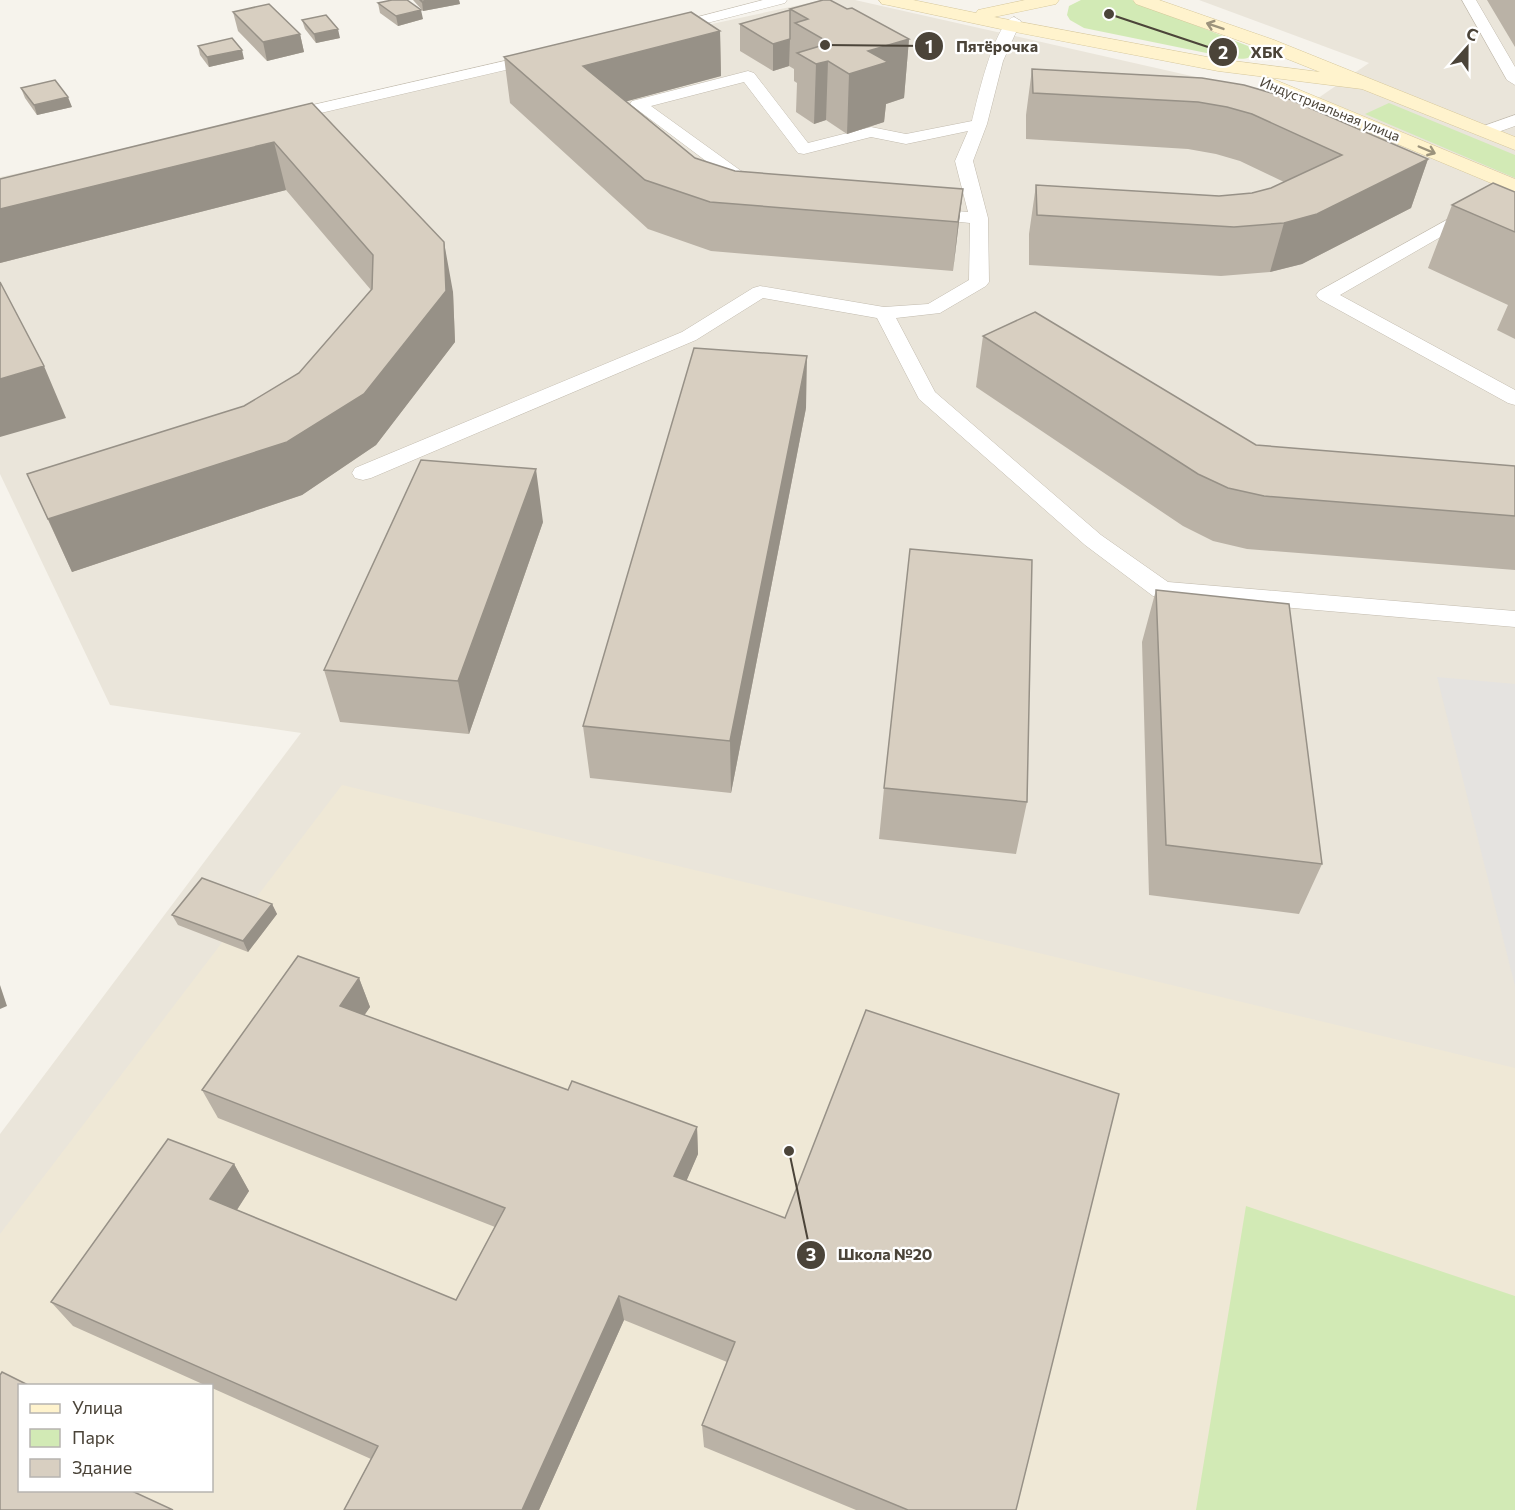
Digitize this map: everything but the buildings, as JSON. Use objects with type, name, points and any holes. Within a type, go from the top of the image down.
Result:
[{"type":"main road","points":[[888,0],[1010,26],[1218,65]]},
{"type":"main road","points":[[966,17],[1016,9],[1050,0]]},
{"type":"main road","name":"Индустриальная улица","points":[[1142,0],[1267,44],[1515,144]]},
{"type":"main road","name":"Индустриальная улица","points":[[1218,65],[1368,84]]},
{"type":"main road","name":"Индустриальная улица","points":[[1218,65],[1317,102],[1515,187]]},
{"type":"lane","points":[[683,40],[658,31],[780,0]]},
{"type":"lane","points":[[1468,0],[1515,80]]},
{"type":"lane","points":[[363,473],[689,336],[760,292],[884,313],[933,309],[980,282],[979,218],[964,161],[979,124],[995,60],[1014,21],[1010,26]]},
{"type":"lane","points":[[261,122],[560,53]]},
{"type":"lane","points":[[729,66],[748,76],[804,149],[871,132],[906,139],[979,124]]},
{"type":"lane","points":[[748,76],[638,104],[765,197],[777,198]]},
{"type":"lane","points":[[1484,132],[1515,120]]},
{"type":"lane","points":[[1515,187],[1326,295],[1515,399]]},
{"type":"lane","points":[[908,211],[979,218]]},
{"type":"lane","points":[[884,313],[926,394],[1093,540],[1162,590],[1515,619]]},
{"type":"shaded area","points":[[823,0],[855,0],[1311,103],[1369,63],[1199,0],[1515,0],[1515,1510],[0,1510],[0,1134],[301,733],[110,705],[0,474],[0,177]]},
{"type":"shaded area","points":[[1437,677],[1515,684],[1515,986]]},
{"type":"shaded area","points":[[342,785],[1515,1068],[1515,1510],[0,1510],[0,1234]]},
{"type":"green space","points":[[1081,0],[1132,0],[1248,46],[1255,51],[1248,58],[1231,58],[1084,28],[1070,20],[1067,15],[1069,6]]},
{"type":"green space","points":[[1389,103],[1515,155],[1515,178],[1365,114]]},
{"type":"green space","points":[[1246,1206],[1515,1296],[1515,1510],[1196,1510]]},
{"type":"place","name":"ХБК","points":[[1109,14]]},
{"type":"place","name":"Пятёрочка","points":[[825,45]]},
{"type":"place","name":"Школа №20","points":[[789,1151]]}]
